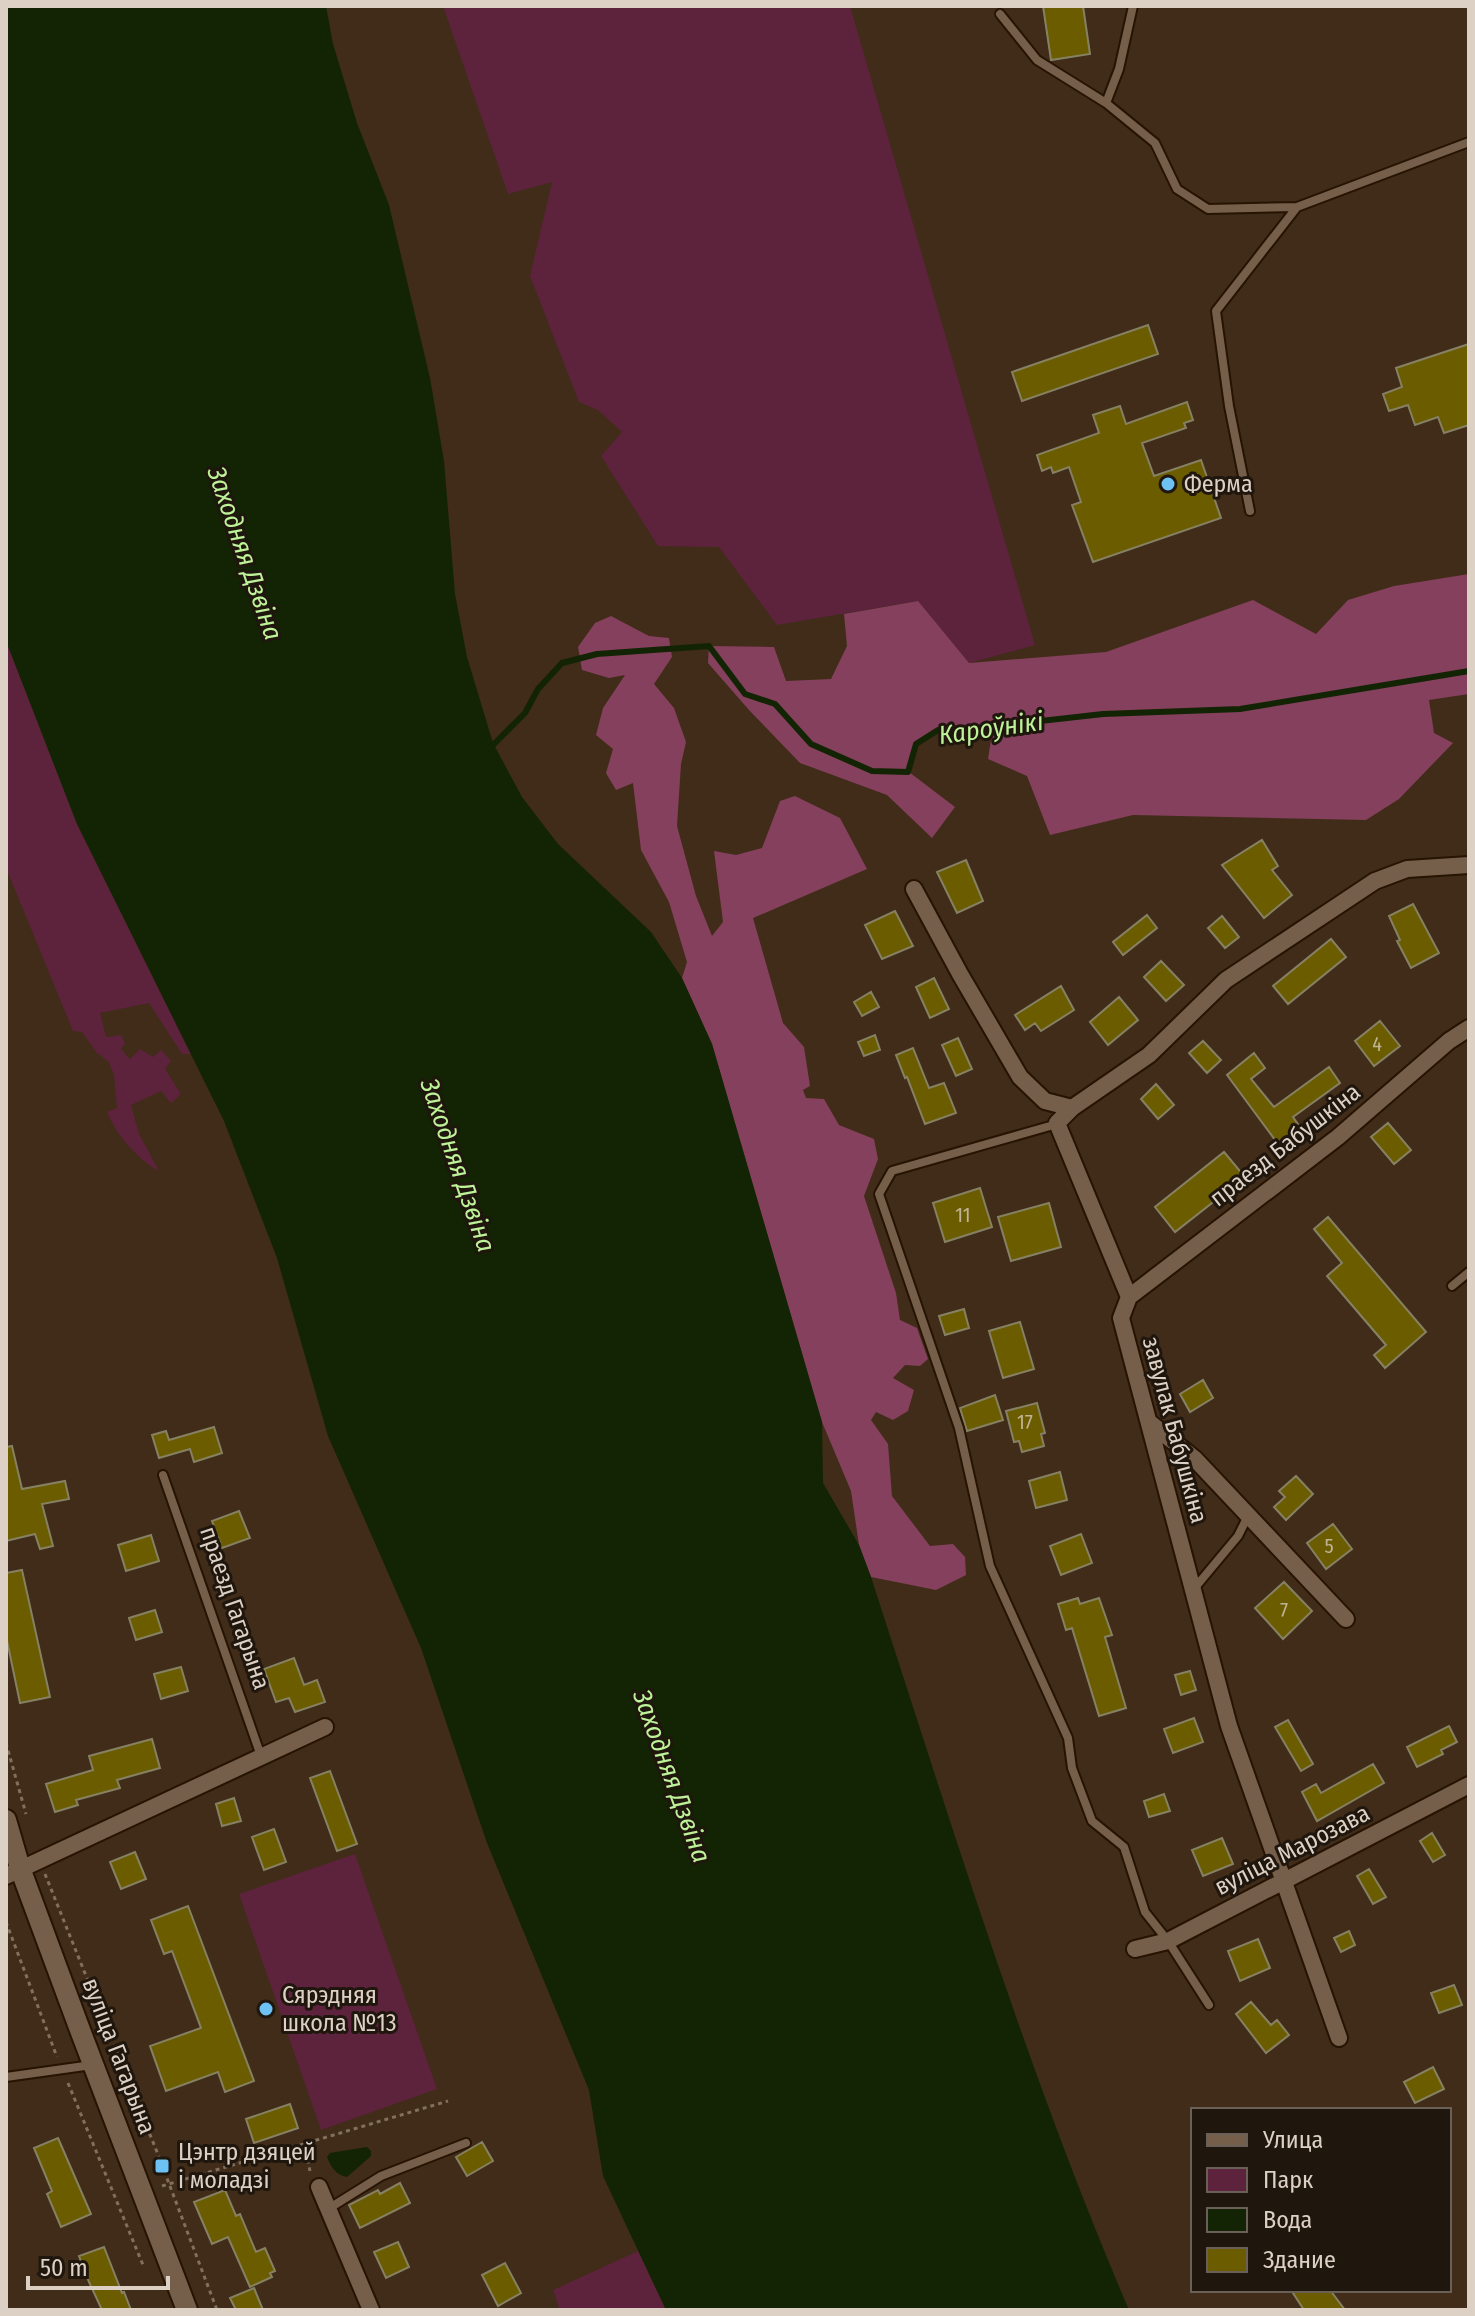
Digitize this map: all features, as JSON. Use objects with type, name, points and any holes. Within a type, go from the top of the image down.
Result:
[{"type":"main road","name":"вуліца Гагарына","points":[[6,1820],[187,2310]]},
{"type":"street","points":[[1057,1123],[1072,1108],[1149,1055],[1226,980],[1375,881],[1407,869],[1469,865]]},
{"type":"street","points":[[914,889],[1020,1077],[1045,1101],[1072,1108]]},
{"type":"street","name":"праезд Бабушкіна","points":[[1129,1297],[1338,1137],[1449,1041],[1469,1028]]},
{"type":"street","name":"завулак Бабушкіна","points":[[1057,1123],[1129,1297],[1121,1318],[1229,1726],[1339,2038]]},
{"type":"street","points":[[1149,1422],[1195,1459],[1346,1619]]},
{"type":"street","points":[[22,1867],[325,1727]]},
{"type":"street","name":"вуліца Марозава","points":[[1135,1949],[1168,1941],[1469,1785]]},
{"type":"street","points":[[319,2187],[371,2310]]},
{"type":"lane","points":[[1106,103],[1119,69],[1133,6]]},
{"type":"lane","points":[[1000,14],[1037,60],[1106,103],[1155,143],[1177,189],[1208,209],[1297,207],[1469,142]]},
{"type":"lane","points":[[1250,511],[1229,406],[1216,311],[1297,207]]},
{"type":"lane","points":[[1057,1123],[892,1171],[879,1194],[959,1428],[990,1566],[1068,1738],[1072,1768],[1092,1821],[1124,1847],[1145,1912],[1168,1941],[1209,2005]]},
{"type":"lane","points":[[1452,1286],[1469,1272]]},
{"type":"lane","name":"праезд Гагарына","points":[[163,1475],[262,1757]]},
{"type":"lane","points":[[1193,1590],[1238,1536],[1248,1516]]},
{"type":"lane","points":[[6,2077],[94,2065]]},
{"type":"lane","points":[[328,2209],[381,2176],[466,2143]]},
{"type":"path","points":[[6,1743],[27,1815]]},
{"type":"path","points":[[22,1867],[169,2184],[217,2310]]},
{"type":"path","points":[[6,1922],[143,2265]]},
{"type":"path","points":[[143,2191],[448,2101]]},
{"type":"path","points":[[304,2144],[312,2180],[319,2187]]},
{"type":"green space","points":[[443,6],[850,6],[1035,645],[969,663],[917,601],[777,625],[719,547],[658,546],[601,456],[622,432],[598,410],[579,402],[530,276],[552,182],[508,194]]},
{"type":"green space","points":[[6,641],[77,824],[191,1054],[182,1054],[149,1003],[100,1013],[106,1037],[121,1035],[125,1043],[121,1049],[130,1059],[140,1049],[153,1057],[161,1050],[171,1061],[165,1069],[181,1094],[171,1103],[161,1091],[131,1105],[139,1134],[159,1171],[135,1153],[111,1120],[107,1112],[117,1108],[114,1075],[109,1062],[97,1053],[82,1032],[73,1031],[6,868]]},
{"type":"green space","points":[[355,1854],[437,2089],[321,2130],[239,1894]]},
{"type":"green space","points":[[638,2251],[666,2310],[560,2310],[553,2290]]},
{"type":"shaded area","points":[[1469,574],[1469,694],[1429,700],[1434,733],[1453,743],[1399,799],[1366,820],[1133,815],[1050,835],[1027,776],[988,759],[993,727],[939,730],[916,744],[909,772],[955,807],[932,838],[887,795],[800,763],[708,663],[709,646],[774,647],[786,681],[831,679],[847,646],[844,614],[918,601],[969,663],[1106,652],[1253,600],[1316,634],[1348,600],[1394,586]]},
{"type":"shaded area","points":[[611,616],[649,636],[669,638],[672,657],[654,684],[674,708],[686,742],[681,764],[677,826],[696,896],[712,936],[723,922],[714,851],[736,855],[762,848],[780,801],[795,796],[840,818],[867,869],[753,918],[783,1023],[804,1047],[810,1086],[803,1090],[806,1098],[824,1099],[839,1125],[874,1139],[878,1159],[864,1196],[896,1293],[900,1320],[917,1328],[928,1359],[920,1366],[905,1365],[893,1378],[914,1390],[908,1411],[893,1420],[876,1412],[871,1420],[888,1444],[892,1496],[930,1546],[953,1544],[965,1557],[966,1575],[936,1590],[871,1577],[859,1545],[851,1491],[822,1422],[712,1044],[682,978],[687,962],[669,902],[641,850],[633,783],[616,790],[606,773],[613,749],[596,735],[603,708],[625,675],[609,678],[582,670],[578,647],[595,623]]},
{"type":"water","name":"Заходняя Дзвіна","points":[[6,6],[326,6],[333,44],[357,123],[389,205],[430,378],[444,461],[455,594],[467,657],[493,743],[522,797],[558,844],[651,932],[682,978],[712,1044],[822,1422],[823,1483],[859,1545],[871,1577],[1024,2038],[1129,2310],[666,2310],[603,2176],[589,2090],[487,1843],[421,1648],[328,1436],[277,1258],[224,1121],[77,824],[6,641]]},
{"type":"water","points":[[367,2147],[371,2156],[347,2177],[334,2170],[327,2157],[330,2153]]},
{"type":"building","points":[[1043,6],[1083,6],[1090,54],[1051,60]]},
{"type":"building","points":[[1148,325],[1158,354],[1022,401],[1012,372]]},
{"type":"building","points":[[1469,344],[1469,425],[1444,433],[1438,417],[1415,425],[1408,405],[1389,411],[1383,394],[1402,387],[1396,368]]},
{"type":"building","name":"Ферма","points":[[1187,402],[1193,420],[1184,423],[1186,428],[1142,443],[1154,476],[1201,460],[1221,518],[1093,562],[1072,505],[1081,502],[1069,467],[1053,473],[1051,467],[1042,471],[1037,455],[1099,433],[1093,415],[1120,406],[1126,424]]},
{"type":"building","points":[[1262,840],[1278,866],[1272,870],[1292,895],[1264,918],[1222,865]]},
{"type":"building","points":[[966,860],[983,901],[957,913],[937,872]]},
{"type":"building","points":[[1413,904],[1439,953],[1411,968],[1389,916]]},
{"type":"building","points":[[895,911],[913,946],[882,959],[865,925]]},
{"type":"building","points":[[1147,915],[1157,928],[1123,955],[1113,942]]},
{"type":"building","points":[[1222,916],[1239,937],[1225,948],[1208,928]]},
{"type":"building","points":[[1331,939],[1346,957],[1288,1004],[1273,986]]},
{"type":"building","points":[[1161,961],[1184,985],[1166,1001],[1144,977]]},
{"type":"building","points":[[934,978],[949,1009],[930,1018],[916,987]]},
{"type":"building","points":[[1061,986],[1074,1010],[1041,1031],[1035,1023],[1025,1030],[1015,1015]]},
{"type":"building","points":[[871,992],[879,1007],[862,1016],[854,1002]]},
{"type":"building","points":[[1119,997],[1138,1020],[1108,1045],[1090,1022]]},
{"type":"building","points":[[1380,1021],[1400,1046],[1374,1066],[1355,1041]]},
{"type":"building","points":[[875,1035],[880,1050],[864,1056],[858,1042]]},
{"type":"building","points":[[958,1038],[972,1069],[956,1076],[942,1045]]},
{"type":"building","points":[[1203,1041],[1221,1060],[1207,1073],[1189,1053]]},
{"type":"building","points":[[913,1048],[929,1088],[944,1083],[956,1113],[925,1124],[896,1055]]},
{"type":"building","points":[[1254,1053],[1265,1068],[1251,1079],[1274,1107],[1329,1067],[1340,1083],[1293,1117],[1300,1127],[1278,1144],[1227,1075]]},
{"type":"building","points":[[1156,1084],[1174,1105],[1158,1119],[1141,1099]]},
{"type":"building","points":[[1388,1123],[1411,1150],[1394,1164],[1371,1137]]},
{"type":"building","points":[[1224,1152],[1245,1177],[1175,1232],[1155,1207]]},
{"type":"building","points":[[980,1188],[992,1227],[945,1242],[933,1203]]},
{"type":"building","points":[[1049,1203],[1061,1247],[1011,1261],[998,1217]]},
{"type":"building","points":[[1328,1217],[1426,1332],[1385,1368],[1374,1355],[1386,1345],[1327,1276],[1342,1263],[1314,1229]]},
{"type":"building","points":[[964,1309],[969,1328],[945,1335],[939,1316]]},
{"type":"building","points":[[1020,1322],[1034,1369],[1003,1378],[989,1331]]},
{"type":"building","points":[[1203,1380],[1213,1398],[1190,1412],[1180,1394]]},
{"type":"building","points":[[995,1395],[1003,1420],[967,1431],[960,1408]]},
{"type":"building","points":[[1037,1403],[1045,1433],[1041,1434],[1044,1446],[1022,1452],[1019,1441],[1014,1442],[1006,1411]]},
{"type":"building","points":[[214,1427],[222,1453],[194,1462],[190,1449],[159,1458],[152,1435],[166,1431],[169,1440]]},
{"type":"building","points":[[12,1446],[22,1489],[65,1481],[69,1499],[42,1504],[53,1546],[40,1549],[35,1534],[6,1541],[6,1447]]},
{"type":"building","points":[[1060,1472],[1067,1500],[1036,1508],[1029,1481]]},
{"type":"building","points":[[1296,1476],[1313,1494],[1286,1520],[1274,1507],[1285,1497],[1279,1491]]},
{"type":"building","points":[[239,1511],[250,1538],[222,1548],[212,1521]]},
{"type":"building","points":[[1333,1524],[1352,1549],[1326,1569],[1307,1543]]},
{"type":"building","points":[[1081,1534],[1092,1563],[1061,1575],[1050,1546]]},
{"type":"building","points":[[151,1535],[159,1561],[126,1571],[118,1545]]},
{"type":"building","points":[[22,1570],[50,1697],[20,1703],[6,1636],[6,1573]]},
{"type":"building","points":[[1284,1582],[1312,1611],[1283,1639],[1255,1608]]},
{"type":"building","points":[[1078,1598],[1080,1604],[1099,1598],[1112,1635],[1105,1637],[1126,1708],[1099,1716],[1072,1628],[1066,1630],[1058,1604]]},
{"type":"building","points":[[155,1610],[162,1632],[136,1640],[129,1618]]},
{"type":"building","points":[[294,1658],[304,1685],[317,1680],[325,1702],[295,1712],[289,1698],[276,1702],[264,1669]]},
{"type":"building","points":[[181,1667],[188,1691],[161,1699],[154,1674]]},
{"type":"building","points":[[1190,1671],[1196,1690],[1181,1695],[1175,1675]]},
{"type":"building","points":[[1194,1718],[1203,1742],[1173,1753],[1164,1729]]},
{"type":"building","points":[[1288,1720],[1313,1764],[1301,1771],[1275,1727]]},
{"type":"building","points":[[1449,1726],[1457,1742],[1441,1750],[1443,1754],[1417,1767],[1407,1747]]},
{"type":"building","points":[[152,1739],[160,1768],[117,1780],[120,1788],[76,1800],[78,1805],[55,1812],[46,1784],[93,1770],[89,1756]]},
{"type":"building","points":[[1373,1764],[1384,1783],[1317,1821],[1302,1792],[1316,1784],[1321,1793]]},
{"type":"building","points":[[330,1771],[357,1844],[337,1851],[310,1778]]},
{"type":"building","points":[[1164,1794],[1170,1811],[1149,1817],[1144,1801]]},
{"type":"building","points":[[234,1798],[241,1821],[222,1826],[216,1804]]},
{"type":"building","points":[[274,1829],[286,1862],[264,1870],[252,1837]]},
{"type":"building","points":[[1432,1833],[1445,1855],[1433,1862],[1420,1841]]},
{"type":"building","points":[[1222,1838],[1233,1864],[1203,1876],[1192,1850]]},
{"type":"building","points":[[135,1852],[146,1879],[121,1889],[110,1862]]},
{"type":"building","points":[[1369,1869],[1386,1897],[1373,1904],[1357,1876]]},
{"type":"building","points":[[188,1906],[254,2081],[225,2092],[218,2072],[166,2091],[150,2046],[201,2028],[172,1951],[164,1954],[151,1920]]},
{"type":"building","points":[[1349,1931],[1355,1945],[1341,1952],[1334,1938]]},
{"type":"building","points":[[1258,1939],[1270,1968],[1240,1981],[1228,1951]]},
{"type":"building","points":[[1454,1985],[1462,2005],[1439,2013],[1431,1993]]},
{"type":"building","points":[[1251,2002],[1271,2025],[1277,2020],[1289,2035],[1266,2053],[1236,2014]]},
{"type":"building","points":[[1433,2067],[1444,2089],[1415,2103],[1404,2082]]},
{"type":"building","points":[[290,2104],[298,2128],[254,2143],[246,2119]]},
{"type":"building","points":[[58,2138],[91,2214],[61,2227],[47,2194],[52,2191],[34,2148]]},
{"type":"building","points":[[482,2142],[493,2161],[467,2176],[456,2157]]},
{"type":"building","points":[[400,2183],[410,2203],[360,2228],[349,2205]]},
{"type":"building","points":[[225,2190],[236,2216],[240,2214],[256,2252],[265,2248],[275,2271],[270,2273],[272,2277],[250,2287],[228,2237],[212,2244],[194,2202]]},
{"type":"building","points":[[398,2242],[409,2267],[386,2278],[374,2252]]},
{"type":"building","points":[[104,2247],[131,2310],[102,2310],[89,2282],[79,2256]]},
{"type":"building","points":[[505,2263],[521,2293],[498,2306],[482,2275]]},
{"type":"building","points":[[254,2288],[263,2310],[236,2310],[230,2298]]},
{"type":"building","points":[[1292,2292],[1332,2292],[1345,2310],[1304,2310]]},
{"type":"waterway","name":"Кароўнікі","points":[[489,749],[525,713],[538,689],[562,663],[597,654],[709,646],[745,694],[775,704],[811,744],[872,771],[908,772],[916,744],[938,730],[1103,714],[1240,709],[1469,671]]},
{"type":"place","name":"Ферма","points":[[1168,484]]},
{"type":"place","name":"Сярэдняя школа №13","points":[[266,2009]]},
{"type":"place","name":"Цэнтр дзяцей і моладзі","points":[[162,2166]]}]
